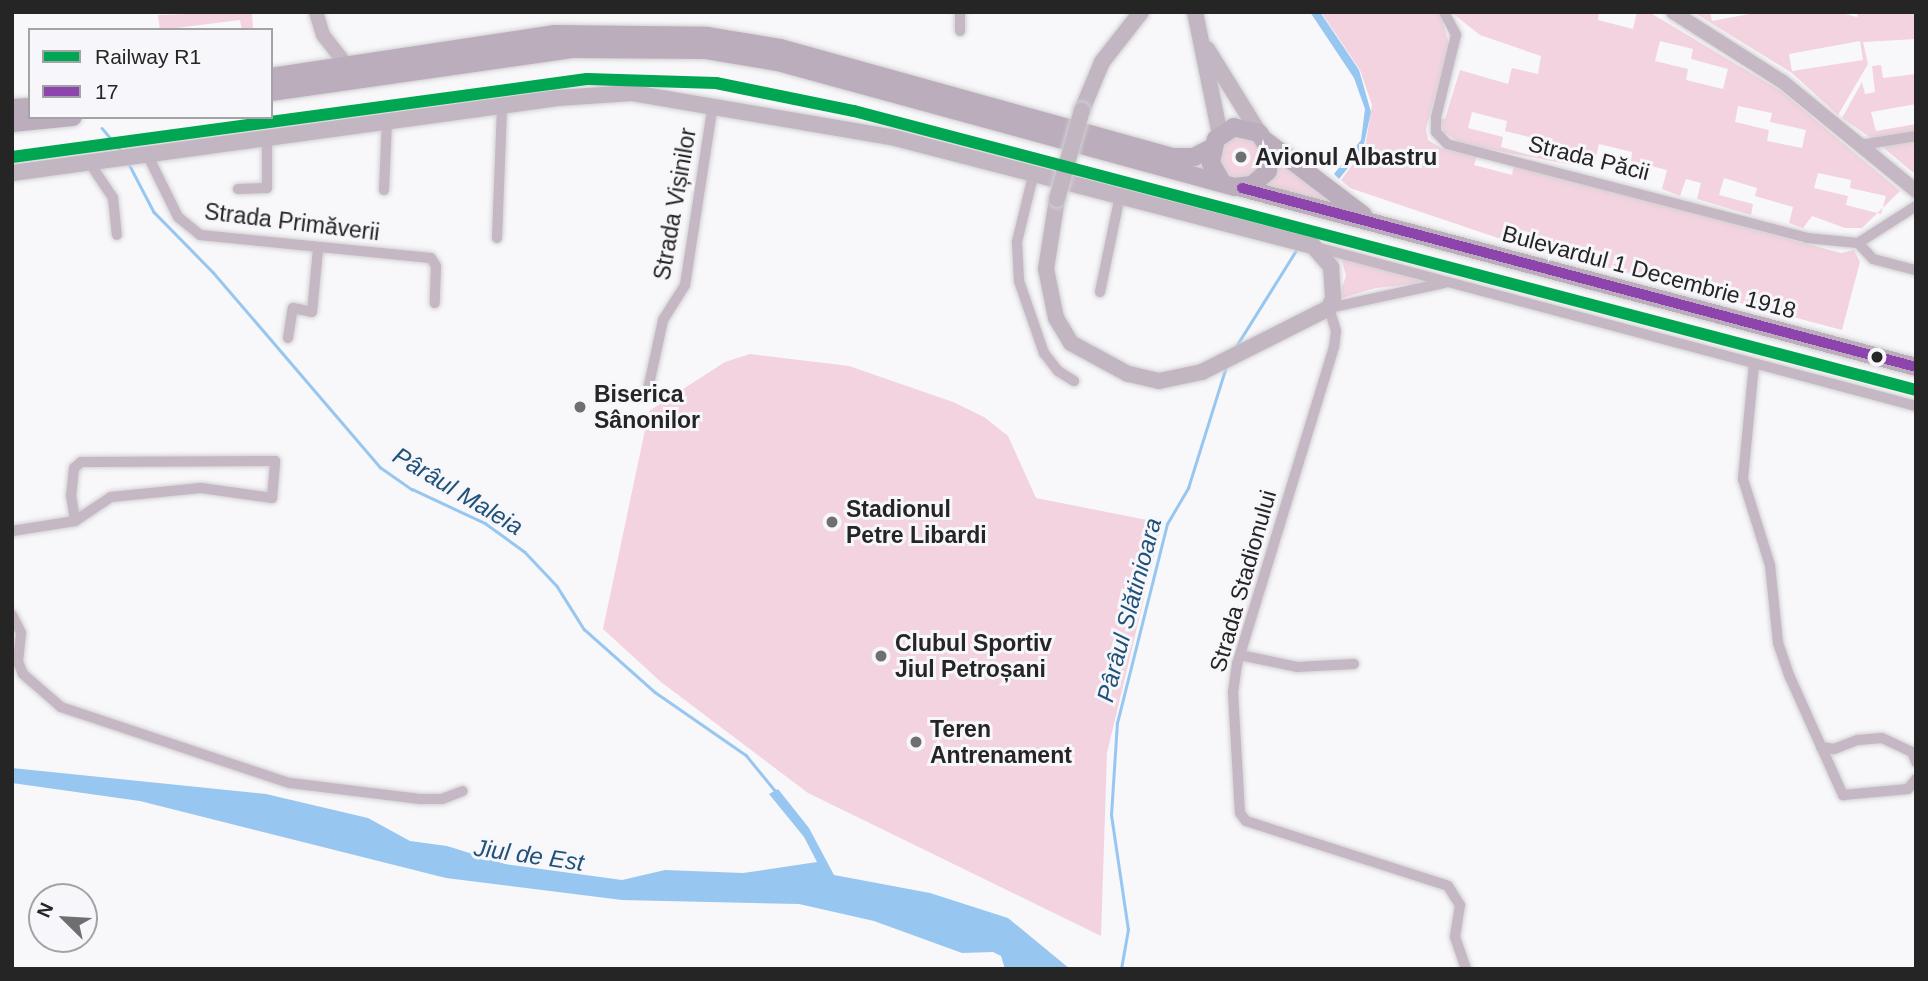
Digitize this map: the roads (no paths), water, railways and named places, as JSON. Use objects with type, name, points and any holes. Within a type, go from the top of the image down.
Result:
[{"type":"main road","points":[[12,173],[603,93],[713,104],[895,138],[1034,172],[1120,195],[1313,246],[1327,258],[1334,274],[1329,308],[1215,366],[1175,380],[1151,380],[1113,368],[1071,343],[1056,318],[1047,285],[1048,248],[1057,199],[1082,110],[1107,55],[1140,12]]},
{"type":"main road","points":[[1195,12],[1216,141],[1213,170],[1222,182]]},
{"type":"main road","points":[[273,92],[352,73],[554,34],[707,36],[793,51],[1174,157],[1194,158],[1239,127],[1263,137]]},
{"type":"main road","points":[[273,77],[352,73],[574,49],[718,51],[778,62],[1242,188],[1261,180],[1271,161],[1263,137],[1202,42]]},
{"type":"main road","points":[[12,123],[53,119]]},
{"type":"main road","name":"Bulevardul 1 Decembrie 1918","points":[[1263,137],[1372,221]]},
{"type":"main road","name":"Bulevardul 1 Decembrie 1918","points":[[1242,188],[1916,367]]},
{"type":"street","points":[[316,12],[323,34],[352,73]]},
{"type":"street","points":[[960,12],[960,31]]},
{"type":"street","name":"Strada Păcii","points":[[1444,12],[1455,32],[1436,117],[1436,132],[1447,144],[1807,238],[1858,243],[1873,259],[1915,270]]},
{"type":"street","points":[[1674,13],[1762,68],[1916,191]]},
{"type":"street","name":"Strada Vișinilor","points":[[648,388],[663,320],[685,285],[713,104]]},
{"type":"street","points":[[497,238],[502,105]]},
{"type":"street","points":[[384,190],[387,121]]},
{"type":"street","points":[[1860,145],[1916,136]]},
{"type":"street","points":[[238,189],[267,188],[267,137]]},
{"type":"street","name":"Strada Primăverii","points":[[133,156],[189,229],[200,235],[318,250],[431,258],[436,267],[435,303]]},
{"type":"street","points":[[89,162],[113,198],[117,235]]},
{"type":"street","points":[[1034,172],[1017,242],[1019,281],[1031,327],[1044,352],[1058,371],[1074,381]]},
{"type":"street","points":[[1100,292],[1120,195]]},
{"type":"street","points":[[1858,243],[1916,206]]},
{"type":"street","points":[[1313,246],[1444,284],[1916,407]]},
{"type":"street","points":[[288,338],[293,308],[312,312],[318,250]]},
{"type":"street","points":[[1329,308],[1444,284]]},
{"type":"street","name":"Strada Stadionului","points":[[1329,308],[1336,331],[1334,347],[1240,655],[1233,692],[1240,813],[1246,821],[1448,886],[1460,905],[1455,937],[1466,969]]},
{"type":"street","points":[[1754,364],[1744,449],[1745,495],[1770,565],[1778,643],[1837,789],[1854,797],[1895,792],[1908,789],[1916,779]]},
{"type":"street","points":[[12,531],[75,521],[110,497],[175,489],[217,489],[272,498],[275,461],[81,462],[74,468],[71,495],[75,521]]},
{"type":"street","points":[[12,615],[21,633],[15,657],[23,674],[61,707],[277,780],[420,799],[442,799],[463,791]]},
{"type":"street","points":[[1240,655],[1297,667],[1354,664]]},
{"type":"street","points":[[1821,747],[1834,749],[1858,740],[1882,738],[1912,752],[1916,762]]},
{"type":"water","points":[[1310,12],[1320,12],[1359,70],[1371,112],[1363,149],[1339,179],[1334,174],[1361,140],[1365,109],[1354,78]]},
{"type":"water","points":[[12,768],[266,794],[368,818],[410,841],[447,846],[505,864],[622,880],[665,870],[743,873],[817,862],[804,837],[769,794],[778,789],[809,828],[834,875],[930,893],[1008,918],[1070,969],[1005,969],[1001,956],[993,952],[962,953],[874,921],[799,904],[622,900],[446,878],[140,801],[12,783]]},
{"type":"waterway","name":"Pârâul Maleia","points":[[102,128],[122,152]]},
{"type":"waterway","name":"Pârâul Maleia","points":[[129,164],[154,212],[213,272],[380,467],[412,489],[485,523],[525,552],[557,586],[584,629],[655,692],[746,755],[777,793]]},
{"type":"waterway","name":"Pârâul Slătinioara","points":[[1235,348],[1298,247]]},
{"type":"waterway","name":"Pârâul Slătinioara","points":[[1121,969],[1128,930],[1111,815],[1117,723],[1167,524],[1188,488],[1226,367]]},
{"type":"rail line","name":"R1","points":[[12,157],[587,79],[716,83],[854,111],[1916,390]]},
{"type":"place","name":"Avionul Albastru","points":[[1241,157]]},
{"type":"place","name":"Biserica Sânonilor","points":[[580,407]]},
{"type":"place","name":"Stadionul Petre Libardi","points":[[832,522]]},
{"type":"place","name":"Clubul Sportiv Jiul Petroșani","points":[[881,656]]},
{"type":"place","name":"Teren Antrenament","points":[[916,742]]},
{"type":"water label","name":"Jiul de Est","points":[[529,855]]}]
